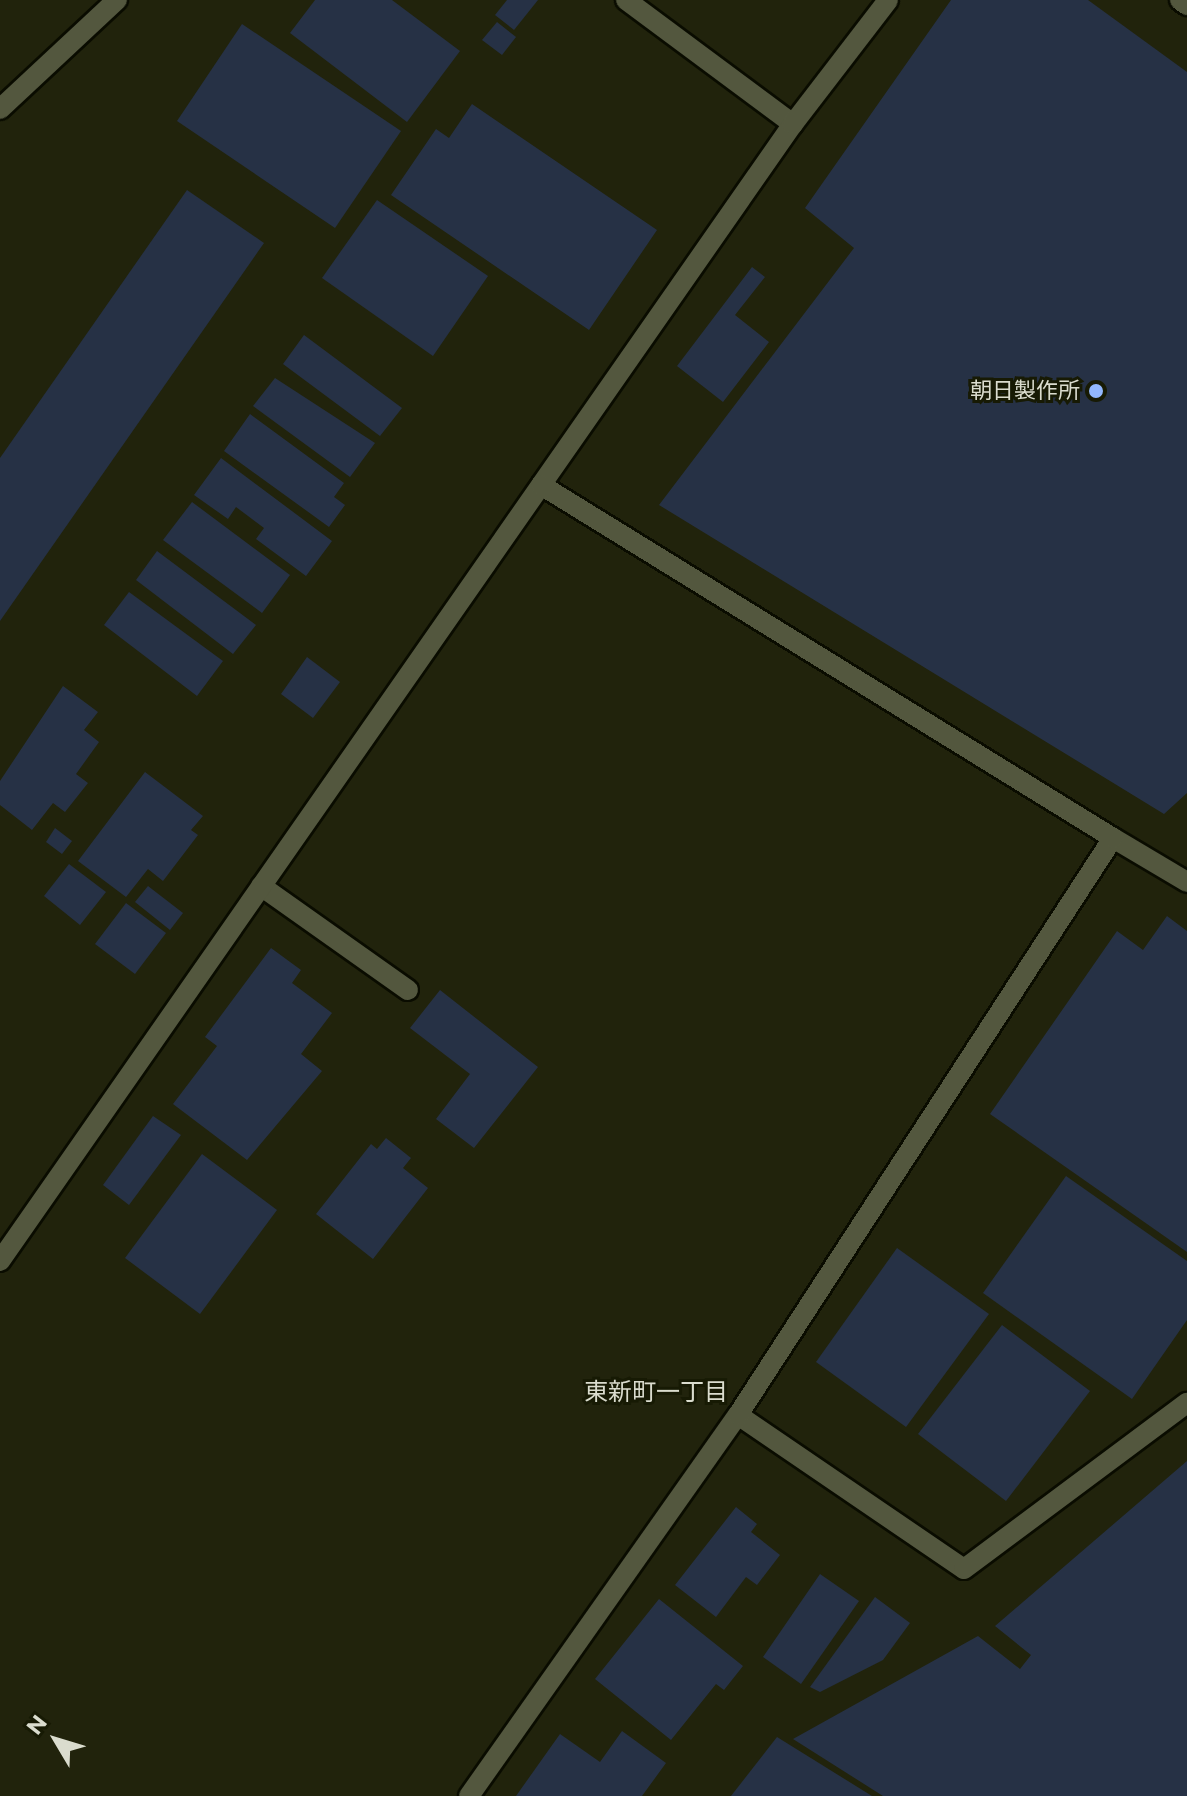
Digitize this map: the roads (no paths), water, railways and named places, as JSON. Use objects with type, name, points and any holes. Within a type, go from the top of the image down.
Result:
[{"type":"street","points":[[0,109],[117,0]]},
{"type":"street","points":[[626,0],[793,124]]},
{"type":"street","points":[[0,1261],[793,124],[888,0]]},
{"type":"street","points":[[1180,0],[1187,5]]},
{"type":"street","points":[[541,485],[1187,882]]},
{"type":"street","points":[[469,1796],[738,1415],[1113,838]]},
{"type":"street","points":[[261,886],[408,990]]},
{"type":"street","points":[[738,1415],[964,1569],[1187,1403]]},
{"type":"place","name":"朝日製作所","points":[[1096,391]]},
{"type":"district","name":"東新町一丁目","points":[[656,1392]]}]
